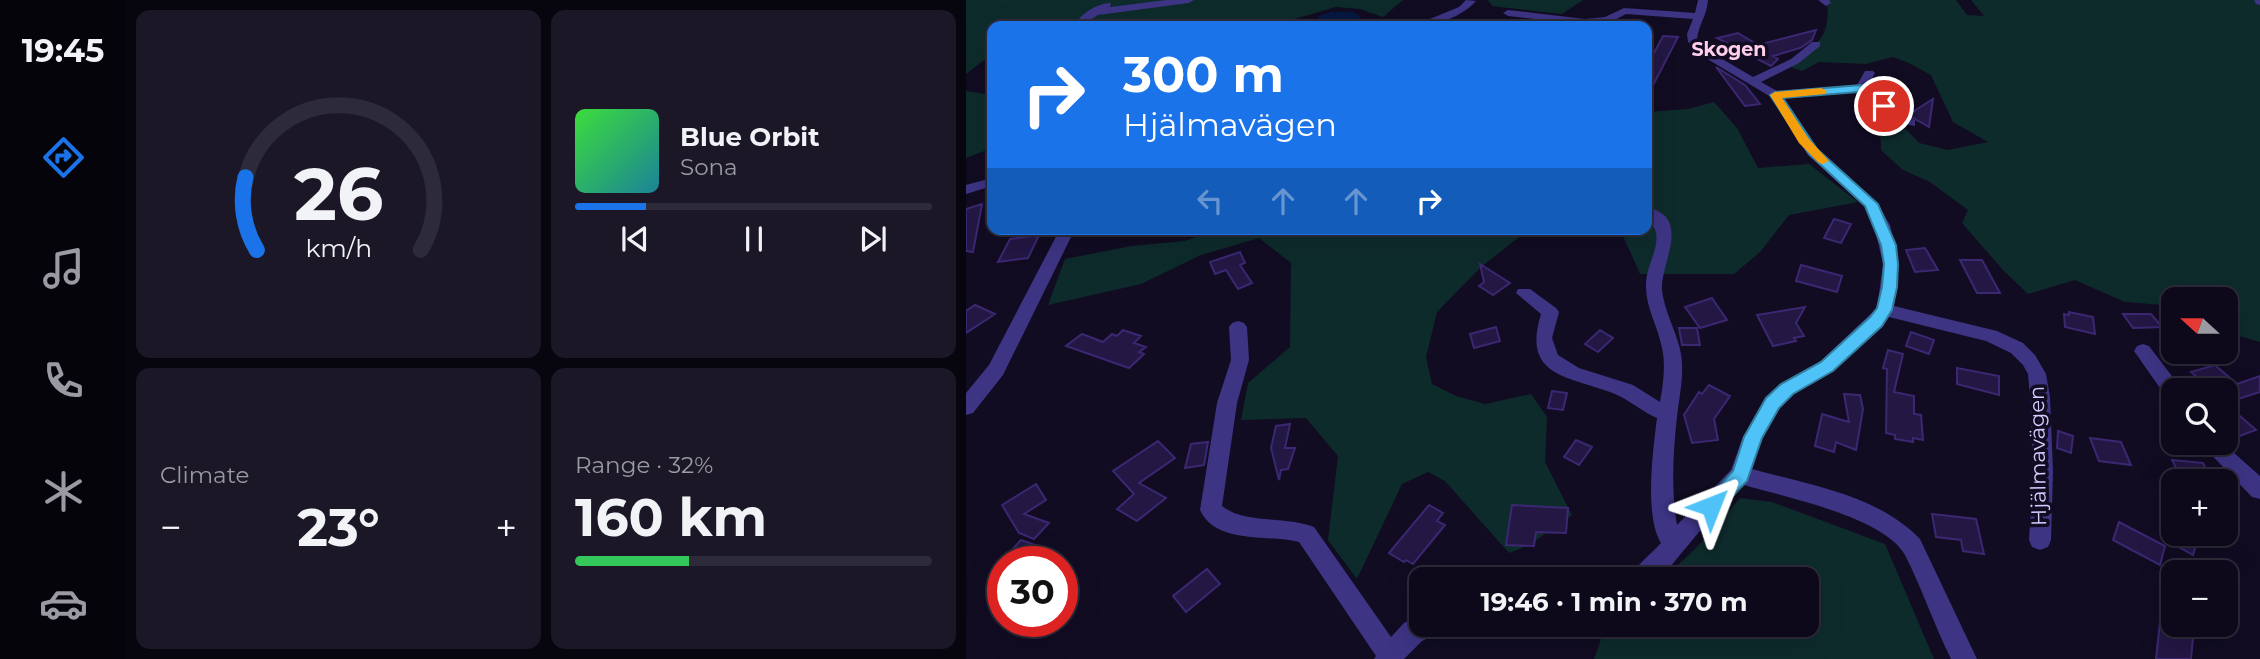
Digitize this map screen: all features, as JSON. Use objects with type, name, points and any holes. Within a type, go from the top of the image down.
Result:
[{"type":"street","points":[[1082,21],[1116,0]]},
{"type":"street","points":[[1098,12],[1189,0]]},
{"type":"street","points":[[1431,21],[1463,9],[1471,1]]},
{"type":"street","points":[[1596,21],[1607,20],[1624,11],[1702,9],[1691,32],[1696,46],[1775,95],[1803,140],[1871,204],[1882,225],[1891,264],[1885,310],[1842,354],[1787,389],[1773,403],[1753,437],[1740,475],[1655,567]]},
{"type":"street","points":[[1508,13],[1576,21]]},
{"type":"street","points":[[1754,81],[1808,53],[1816,44]]},
{"type":"street","points":[[1861,88],[1869,73]]},
{"type":"street","points":[[1775,95],[1861,88],[1898,118],[1911,123]]},
{"type":"street","points":[[966,190],[987,184]]},
{"type":"street","points":[[1652,215],[1662,222],[1667,234],[1653,280],[1656,301],[1668,331],[1674,360],[1664,460],[1665,518],[1668,535],[1677,541]]},
{"type":"street","points":[[966,407],[996,370],[1065,235]]},
{"type":"street","points":[[1524,293],[1550,312],[1543,337],[1545,350],[1551,360],[1562,368],[1623,389],[1656,411],[1667,414]]},
{"type":"street","name":"Hjälmavägen","points":[[1885,310],[1991,336],[2017,348],[2029,360],[2037,374],[2040,397],[2043,472],[2040,540]]},
{"type":"street","points":[[1238,327],[1240,360],[1227,403],[1211,510],[1219,519],[1230,524],[1292,529],[1306,534],[1389,656],[1409,636]]},
{"type":"street","points":[[2143,351],[2163,378]]},
{"type":"street","points":[[2223,455],[2260,490]]},
{"type":"street","points":[[1740,475],[1852,507],[1898,530],[1912,546],[1964,659]]},
{"type":"green space","points":[[966,0],[1403,0],[1383,17],[1360,9],[1336,7],[1287,21],[987,21],[987,58],[966,74]]},
{"type":"green space","points":[[1488,0],[1583,0],[1562,14],[1492,6]]},
{"type":"green space","points":[[1827,0],[1956,0],[1967,15],[1984,16],[1971,0],[2260,0],[2260,342],[2238,336],[2238,287],[2161,287],[2161,305],[2125,302],[2075,280],[2028,294],[1962,223],[1968,210],[1930,182],[1903,170],[1881,150],[1877,129],[1860,114],[1876,109],[1908,131],[1919,143],[1948,150],[1988,142],[1953,122],[1931,75],[1893,57],[1866,64],[1819,62],[1802,71],[1788,66],[1820,39],[1827,24]]},
{"type":"green space","points":[[966,91],[987,94],[987,150],[966,158]]},
{"type":"green space","points":[[1714,102],[1737,128],[1758,168],[1809,164],[1858,202],[1789,215],[1760,252],[1734,274],[1640,274],[1623,235],[1652,235],[1652,112],[1688,109]]},
{"type":"green space","points":[[1202,235],[1522,235],[1481,267],[1437,312],[1426,357],[1432,384],[1456,396],[1485,404],[1531,394],[1547,417],[1545,462],[1572,515],[1529,545],[1509,553],[1445,481],[1428,472],[1402,484],[1357,579],[1328,540],[1338,456],[1306,418],[1241,420],[1248,383],[1290,347],[1291,263],[1259,238],[1201,255],[1141,284],[1048,305],[1065,259],[1131,246],[1185,241]]},
{"type":"green space","points":[[1740,498],[1772,502],[1885,544],[1934,659],[1594,659],[1603,637],[1819,637],[1819,567],[1676,567]]},
{"type":"water","points":[[1331,12],[1353,12],[1361,17],[1356,21],[1318,21],[1318,16]]},
{"type":"building","points":[[1816,30],[1812,40],[1800,48],[1773,56],[1778,59],[1771,66],[1717,38],[1738,33],[1758,45]]},
{"type":"building","points":[[1663,36],[1678,37],[1652,87],[1652,57]]},
{"type":"building","points":[[1716,67],[1745,85],[1760,104],[1745,106]]},
{"type":"building","points":[[1933,99],[1929,127],[1908,115]]},
{"type":"building","points":[[982,204],[973,252],[966,251],[966,209]]},
{"type":"building","points":[[1834,219],[1851,224],[1841,243],[1824,238]]},
{"type":"building","points":[[1039,235],[1028,258],[998,262],[1010,239]]},
{"type":"building","points":[[1925,248],[1938,270],[1915,272],[1906,250]]},
{"type":"building","points":[[1240,252],[1245,263],[1240,265],[1252,283],[1238,289],[1226,270],[1215,274],[1210,262]]},
{"type":"building","points":[[1960,260],[1982,260],[2000,293],[1977,293]]},
{"type":"building","points":[[1480,264],[1510,283],[1493,295],[1479,286],[1484,282]]},
{"type":"building","points":[[1801,265],[1842,276],[1837,292],[1796,281]]},
{"type":"building","points":[[1712,298],[1727,320],[1700,328],[1685,307]]},
{"type":"building","points":[[975,305],[995,314],[966,333],[966,311]]},
{"type":"building","points":[[1805,307],[1796,323],[1804,336],[1794,338],[1796,341],[1773,346],[1757,315]]},
{"type":"building","points":[[2069,312],[2093,317],[2095,334],[2065,327],[2064,314],[2069,315]]},
{"type":"building","points":[[2123,314],[2151,314],[2161,326],[2161,327],[2133,328]]},
{"type":"building","points":[[1496,327],[1500,341],[1474,348],[1470,334]]},
{"type":"building","points":[[1679,328],[1697,328],[1700,345],[1682,345]]},
{"type":"building","points":[[1123,330],[1141,336],[1134,343],[1146,347],[1139,352],[1144,354],[1129,368],[1066,346],[1082,334],[1103,342],[1112,334],[1117,336]]},
{"type":"building","points":[[1600,330],[1613,338],[1598,352],[1585,344]]},
{"type":"building","points":[[1911,332],[1934,340],[1929,354],[1906,346]]},
{"type":"building","points":[[1888,350],[1903,354],[1894,392],[1914,396],[1914,414],[1921,415],[1923,440],[1913,438],[1913,442],[1895,439],[1895,435],[1886,433],[1887,369],[1883,368]]},
{"type":"building","points":[[2215,365],[2230,378],[2198,378],[2191,372]]},
{"type":"building","points":[[1957,368],[1999,376],[1999,395],[1957,384]]},
{"type":"building","points":[[2260,376],[2260,392],[2238,399],[2238,384]]},
{"type":"building","points":[[1709,385],[1730,396],[1714,419],[1718,440],[1692,443],[1684,415],[1699,392],[1702,394]]},
{"type":"building","points":[[1552,391],[1567,393],[1563,410],[1548,408]]},
{"type":"building","points":[[1844,394],[1860,395],[1863,409],[1856,450],[1836,442],[1834,452],[1815,446],[1822,414],[1849,422]]},
{"type":"building","points":[[2238,414],[2256,430],[2238,437]]},
{"type":"building","points":[[1290,424],[1285,448],[1295,448],[1288,469],[1281,470],[1279,480],[1271,448],[1276,426]]},
{"type":"building","points":[[2058,431],[2073,436],[2071,453],[2057,448]]},
{"type":"building","points":[[2090,438],[2121,442],[2131,465],[2099,461]]},
{"type":"building","points":[[1576,440],[1592,447],[1579,465],[1564,457]]},
{"type":"building","points":[[1158,441],[1175,458],[1139,483],[1166,498],[1137,521],[1117,509],[1134,494],[1113,471]]},
{"type":"building","points":[[1208,442],[1204,465],[1185,468],[1191,444]]},
{"type":"building","points":[[2172,460],[2203,463],[2206,469],[2177,469]]},
{"type":"building","points":[[1036,484],[1046,500],[1024,514],[1049,523],[1034,539],[1019,533],[1002,505]]},
{"type":"building","points":[[1429,505],[1443,513],[1437,521],[1445,525],[1413,564],[1389,553]]},
{"type":"building","points":[[1512,505],[1568,508],[1566,533],[1536,532],[1534,546],[1506,545]]},
{"type":"building","points":[[1932,514],[1976,519],[1984,554],[1963,551],[1961,540],[1936,537]]},
{"type":"building","points":[[2119,522],[2165,546],[2160,565],[2113,540]]},
{"type":"building","points":[[1021,540],[1038,546],[1016,546]]},
{"type":"building","points":[[2177,546],[2196,546],[2193,555]]},
{"type":"building","points":[[1207,569],[1220,584],[1186,612],[1173,596]]},
{"type":"building","points":[[2161,612],[2161,637],[2193,637],[2191,659],[2156,659]]},
{"type":"slow traffic","points":[[1821,91],[1775,95],[1803,140],[1823,161]]},
{"type":"district","name":"Skogen","points":[[1729,49]]},
{"type":"route","points":[[1711,506],[1740,475],[1753,437],[1773,403],[1787,389],[1827,366],[1876,321],[1885,310],[1889,287],[1891,264],[1888,245],[1882,225],[1871,204],[1813,152],[1775,95],[1861,88],[1884,106]]}]
